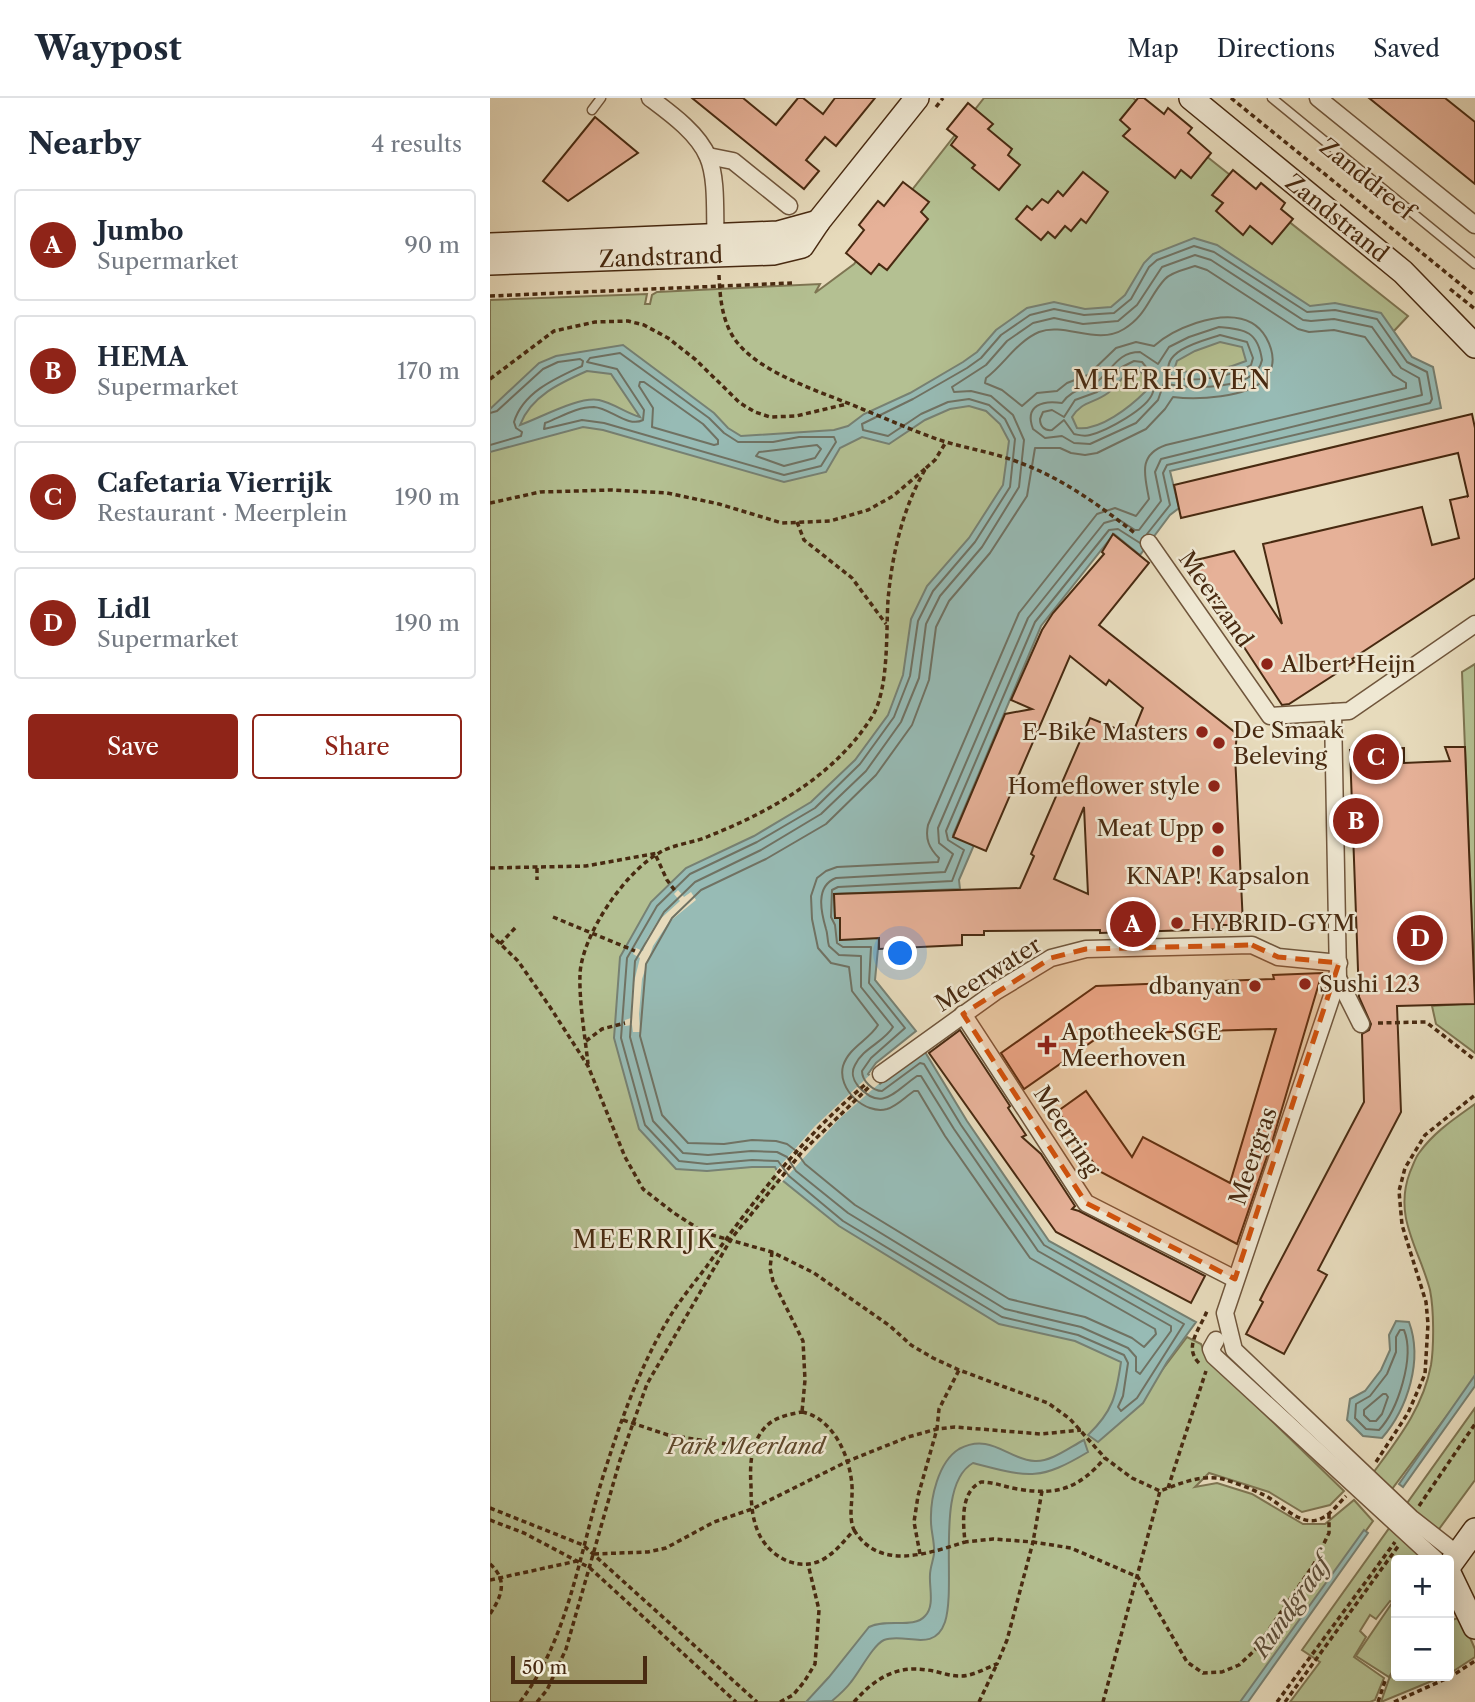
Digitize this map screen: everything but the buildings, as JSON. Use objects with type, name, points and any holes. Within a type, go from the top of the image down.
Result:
[{"type":"street","points":[[649,98],[670,104],[708,156],[713,178],[716,245]]},
{"type":"street","name":"Zandstrand","points":[[490,245],[716,245],[773,253],[802,246],[917,98]]},
{"type":"street","name":"Zandstrand","points":[[1191,98],[1403,272],[1475,346]]},
{"type":"street","name":"Zanddreef","points":[[1318,98],[1475,225]]},
{"type":"street","points":[[1334,111],[1345,98]]},
{"type":"street","points":[[708,156],[733,161],[789,206]]},
{"type":"street","name":"Zandstrand","points":[[490,263],[716,245]]},
{"type":"street","name":"Meerzand","points":[[1149,543],[1270,716],[1333,712]]},
{"type":"street","points":[[1361,1024],[1338,970],[1333,712],[1349,711],[1475,624]]},
{"type":"street","name":"Meerwater","points":[[878,1076],[995,992],[1051,958],[1086,949],[1252,946],[1278,957],[1338,970]]},
{"type":"street","name":"Meergras","points":[[1338,970],[1225,1313],[1234,1350],[1361,1481]]},
{"type":"street","name":"Meerring","points":[[963,1014],[1086,1203],[1235,1279]]},
{"type":"street","points":[[1216,1340],[1211,1349],[1214,1356],[1361,1481],[1439,1555]]},
{"type":"street","points":[[1454,1556],[1475,1530]]},
{"type":"street","points":[[1454,1577],[1475,1627]]},
{"type":"lane","points":[[592,110],[601,98]]},
{"type":"lane","name":"Zanddreef","points":[[1272,98],[1475,264]]},
{"type":"path","name":"Zanddreef","points":[[1231,98],[1475,296]]},
{"type":"path","points":[[490,302],[492,296],[792,283]]},
{"type":"path","points":[[719,285],[728,328],[747,353],[785,376],[918,432],[1016,461],[1058,480],[1098,505],[1149,543]]},
{"type":"path","points":[[490,379],[554,331],[595,322],[628,320],[668,338],[696,360],[740,403],[755,412],[770,417],[796,416],[850,404]]},
{"type":"path","points":[[490,503],[540,492],[612,490],[667,494],[719,504],[782,523],[830,521],[868,510],[893,496],[935,460],[946,442]]},
{"type":"path","points":[[490,868],[586,866],[657,854],[700,840],[746,822],[801,789],[844,752],[874,713],[884,675],[893,564],[900,531],[916,486],[926,468]]},
{"type":"path","points":[[797,522],[804,540],[852,578],[887,625]]},
{"type":"path","points":[[657,854],[667,880],[676,892]]},
{"type":"path","points":[[588,1066],[580,974],[591,933],[607,906],[657,854]]},
{"type":"path","points":[[537,868],[537,880]]},
{"type":"path","points":[[553,917],[635,951]]},
{"type":"path","points":[[500,944],[516,927]]},
{"type":"path","points":[[490,934],[518,961],[588,1066],[625,1157],[643,1189],[705,1233],[772,1252],[814,1273],[890,1326],[911,1345],[959,1370],[1061,1410],[1105,1458],[1132,1478],[1160,1492]]},
{"type":"path","points":[[1361,1024],[1426,1022],[1475,1060]]},
{"type":"path","points":[[586,1041],[602,1029],[625,1023]]},
{"type":"path","points":[[520,1702],[546,1663],[563,1618],[607,1464],[639,1377],[670,1317],[773,1177],[840,1105],[878,1076]]},
{"type":"path","points":[[537,1702],[547,1690],[566,1649],[620,1460],[647,1384],[732,1239],[802,1152],[878,1076]]},
{"type":"path","points":[[1103,1702],[1160,1492],[1201,1479],[1222,1479],[1265,1495],[1293,1514],[1310,1521],[1319,1520],[1329,1514],[1361,1481],[1408,1413],[1425,1374],[1428,1324],[1426,1302],[1402,1225],[1399,1191],[1405,1168],[1425,1135],[1475,1095]]},
{"type":"path","points":[[772,1252],[770,1268],[773,1281],[803,1341],[805,1380],[802,1412]]},
{"type":"path","points":[[1168,1488],[1208,1373],[1193,1357],[1190,1346],[1212,1301]]},
{"type":"path","points":[[920,1554],[914,1522],[918,1496],[937,1429],[939,1409],[959,1370]]},
{"type":"path","points":[[854,1530],[830,1555],[821,1561],[808,1564],[790,1564],[766,1546],[758,1533],[752,1509],[750,1466],[753,1448],[761,1432],[778,1417],[802,1412],[816,1415],[837,1439],[848,1461],[852,1488],[850,1521],[866,1546],[883,1555],[901,1558],[965,1542],[993,1539],[1071,1548],[1118,1571],[1138,1577],[1187,1662],[1203,1673],[1222,1672],[1239,1665],[1263,1639],[1314,1564],[1329,1533],[1329,1514]]},
{"type":"path","points":[[623,1420],[668,1435],[753,1448]]},
{"type":"path","points":[[1285,1702],[1408,1527],[1475,1424]]},
{"type":"path","points":[[594,1554],[648,1552],[666,1548],[714,1522],[752,1509],[848,1461],[908,1437],[937,1429],[956,1427],[1041,1434],[1083,1432]]},
{"type":"path","points":[[965,1542],[965,1506],[976,1483],[992,1482],[1042,1491],[1077,1484],[1087,1479],[1105,1458]]},
{"type":"path","points":[[979,1702],[1007,1640],[1042,1491]]},
{"type":"path","points":[[490,1508],[583,1545],[757,1702]]},
{"type":"path","points":[[490,1520],[524,1532],[590,1568],[736,1702]]},
{"type":"path","points":[[1277,1702],[1408,1527]]},
{"type":"path","points":[[490,1580],[579,1560]]},
{"type":"path","points":[[490,1564],[500,1573],[503,1586],[499,1600],[490,1614]]},
{"type":"path","points":[[780,1702],[793,1695],[815,1664],[819,1610],[808,1564]]},
{"type":"path","points":[[1394,1702],[1450,1677],[1475,1661]]},
{"type":"path","points":[[854,1702],[866,1688],[885,1675],[905,1669],[962,1677],[996,1664]]},
{"type":"path","points":[[1378,1702],[1386,1678]]},
{"type":"highlighted area","points":[[1252,945],[1278,957],[1339,963],[1235,1279],[1086,1203],[963,1014],[1051,958],[1086,949]]},
{"type":"green space","name":"Park Meerland","points":[[984,98],[1133,98],[1408,316],[1378,348],[1198,389],[957,678],[775,858],[785,1010],[1162,1370],[1187,1337],[1201,1344],[1207,1358],[1344,1491],[1330,1505],[1302,1512],[1269,1492],[1209,1473],[1195,1487],[1217,1483],[1252,1494],[1303,1524],[1325,1524],[1354,1500],[1373,1521],[1243,1702],[490,1702],[490,300],[647,294],[645,304],[650,304],[652,295],[657,292],[820,284],[815,293],[854,264]]},
{"type":"green space","points":[[1475,664],[1475,1003],[1462,672]]},
{"type":"green space","points":[[1475,1003],[1475,1053],[1436,1024],[1432,1006]]},
{"type":"green space","points":[[1475,1104],[1475,1378],[1392,1489],[1373,1473],[1416,1409],[1427,1381],[1433,1348],[1430,1290],[1406,1218],[1406,1188],[1415,1160],[1425,1145]]},
{"type":"green space","points":[[1475,1408],[1475,1480],[1420,1555],[1391,1555],[1391,1602],[1376,1619],[1370,1615],[1360,1631],[1366,1637],[1354,1657],[1384,1678],[1375,1700],[1290,1702],[1320,1662],[1302,1650]]},
{"type":"green space","points":[[1391,1604],[1389,1677],[1356,1656]]},
{"type":"green space","points":[[1461,1617],[1475,1649],[1475,1657],[1454,1671],[1454,1619]]},
{"type":"green space","points":[[1391,1676],[1391,1681],[1432,1681],[1381,1702]]},
{"type":"water","points":[[1194,238],[1217,245],[1310,306],[1335,303],[1381,313],[1412,357],[1433,367],[1441,408],[1170,471],[1179,508],[1170,515],[1140,555],[1114,534],[1041,626],[953,835],[974,845],[959,880],[960,889],[834,894],[835,918],[842,918],[840,940],[879,938],[875,980],[916,1031],[876,1063],[868,1074],[880,1084],[925,1052],[967,1121],[1049,1241],[1196,1322],[1167,1362],[1143,1403],[1098,1442],[1088,1435],[1103,1418],[1112,1402],[1121,1362],[1075,1341],[999,1324],[839,1226],[782,1180],[775,1167],[707,1171],[676,1169],[639,1129],[614,1038],[620,957],[651,902],[686,868],[754,836],[811,802],[855,760],[888,715],[903,675],[911,619],[927,586],[969,538],[1003,485],[1009,441],[1000,424],[986,411],[969,406],[950,409],[925,420],[889,444],[862,437],[840,448],[826,472],[784,482],[603,430],[583,427],[490,452],[490,409],[539,363],[556,356],[623,345],[741,436],[834,430],[848,426],[864,414],[910,393],[963,362],[977,352],[996,330],[1027,308],[1054,302],[1085,309],[1111,307],[1125,295],[1144,263],[1153,254]],"holes":[[[1220,342],[1242,347],[1246,361],[1211,371],[1174,370],[1177,361]],[[1138,368],[1144,376],[1146,391],[1105,422],[1077,428],[1072,417],[1076,412],[1108,393]],[[587,371],[611,374],[640,417],[604,401],[591,400],[570,404],[520,425],[531,406],[557,386]]]},
{"type":"water","points":[[1396,1321],[1409,1322],[1413,1337],[1413,1367],[1406,1398],[1382,1438],[1363,1436],[1347,1420],[1350,1399],[1365,1391],[1381,1370],[1390,1350],[1389,1335]]},
{"type":"water","points":[[1475,1375],[1475,1386],[1403,1487],[1399,1484]]},
{"type":"water","points":[[1084,1440],[1088,1452],[1044,1472],[1020,1474],[973,1463],[961,1475],[954,1492],[950,1513],[948,1605],[940,1632],[926,1640],[884,1640],[871,1653],[847,1687],[832,1701],[806,1702],[869,1627],[883,1623],[914,1622],[928,1612],[931,1602],[930,1572],[934,1557],[932,1503],[941,1472],[952,1455],[959,1449],[981,1444],[990,1445],[1025,1460],[1041,1461],[1054,1457]]},
{"type":"water","points":[[1364,1530],[1368,1533],[1248,1702],[1240,1702]]},
{"type":"pier","points":[[678,890],[684,897],[691,892],[696,900],[669,922],[653,946],[642,979],[640,1032],[633,1032],[632,1025],[625,1026],[625,1020],[631,1018],[632,990],[640,958],[633,954],[636,948],[643,951],[657,922],[680,901],[674,894]]},
{"type":"pier","points":[[872,1073],[882,1081],[839,1119],[781,1183],[775,1172],[815,1126]]},
{"type":"place","name":"Albert Heijn","points":[[1267,664]]},
{"type":"place","name":"E-Bike Masters","points":[[1202,732]]},
{"type":"place","name":"De Smaak Beleving","points":[[1219,743]]},
{"type":"place","name":"Cafetaria Vierrijk","points":[[1376,757]]},
{"type":"place","name":"Homeflower style","points":[[1214,786]]},
{"type":"place","name":"HEMA","points":[[1356,821]]},
{"type":"place","name":"Meat Upp","points":[[1218,828]]},
{"type":"place","name":"KNAP! Kapsalon","points":[[1218,851]]},
{"type":"place","name":"HYBRID-GYM","points":[[1177,923]]},
{"type":"place","name":"Jumbo","points":[[1133,924]]},
{"type":"place","name":"Lidl","points":[[1420,938]]},
{"type":"place","name":"Sushi 123","points":[[1305,984]]},
{"type":"place","name":"dbanyan","points":[[1255,986]]},
{"type":"place","name":"Apotheek SGE Meerhoven","points":[[1047,1045]]},
{"type":"district","name":"MEERHOVEN","points":[[1173,380]]},
{"type":"district","name":"MEERRIJK","points":[[645,1239]]},
{"type":"water label","name":"Rundgraaf","points":[[1291,1607]]}]
